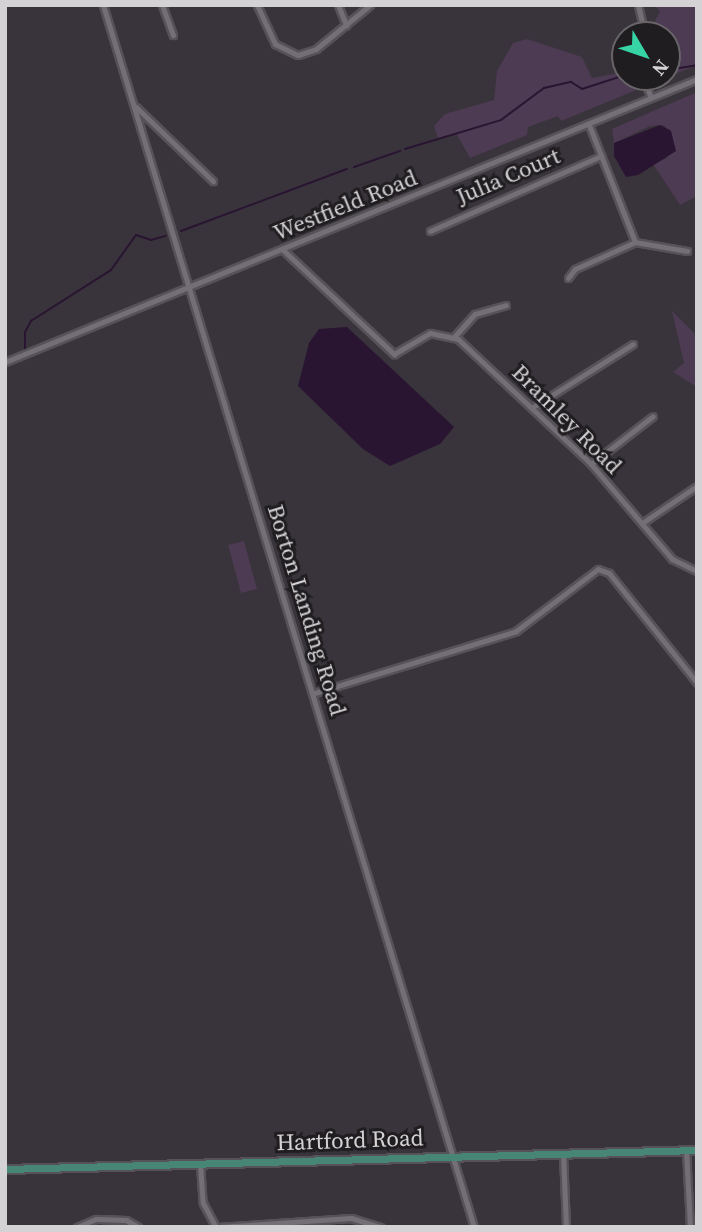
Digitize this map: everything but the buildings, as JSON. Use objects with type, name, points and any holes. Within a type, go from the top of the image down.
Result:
[{"type":"main road","name":"Hartford Road","points":[[5,1169],[697,1150]]},
{"type":"street","name":"Borton Landing Road","points":[[103,5],[188,287],[316,693],[474,1227]]},
{"type":"street","points":[[162,5],[173,35]]},
{"type":"street","points":[[257,5],[275,44],[290,54],[313,50],[370,5]]},
{"type":"street","points":[[338,5],[346,25]]},
{"type":"street","name":"Westfield Road","points":[[5,362],[697,79]]},
{"type":"street","points":[[649,91],[651,97]]},
{"type":"street","points":[[134,105],[213,181]]},
{"type":"street","points":[[589,125],[635,242]]},
{"type":"street","name":"Julia Court","points":[[430,231],[601,156]]},
{"type":"street","points":[[568,278],[575,269],[635,242],[687,251]]},
{"type":"street","points":[[282,249],[398,354],[425,334],[454,337],[475,314],[506,305]]},
{"type":"street","name":"Bramley Road","points":[[454,337],[533,407],[591,464],[672,559],[696,571]]},
{"type":"street","points":[[533,407],[633,344]]},
{"type":"street","points":[[591,464],[646,426],[653,416]]},
{"type":"street","points":[[642,523],[697,486]]},
{"type":"street","points":[[316,693],[516,631],[594,570],[602,569],[697,682]]},
{"type":"street","points":[[696,571],[697,577]]},
{"type":"street","points":[[686,1150],[691,1227]]},
{"type":"street","points":[[563,1154],[566,1227]]},
{"type":"street","points":[[200,1164],[203,1203],[217,1227],[351,1218],[381,1227]]},
{"type":"street","points":[[77,1227],[106,1219],[126,1220],[138,1227]]},
{"type":"shaded area","points":[[654,5],[697,5],[697,65],[681,72],[681,21],[655,21],[660,11]]},
{"type":"shaded area","points":[[527,39],[582,57],[592,78],[611,75],[611,91],[634,91],[561,121],[558,116],[528,127],[527,135],[470,158],[456,133],[438,138],[434,126],[445,114],[494,100],[497,71],[513,43]]},
{"type":"shaded area","points":[[697,92],[697,196],[680,205],[653,164],[667,158],[671,131],[663,125],[650,126],[614,143],[612,129]]},
{"type":"shaded area","points":[[660,125],[671,131],[676,151],[638,175],[626,177],[614,156],[614,143]]},
{"type":"shaded area","points":[[672,311],[697,336],[697,387],[673,372],[684,363]]},
{"type":"shaded area","points":[[347,327],[454,427],[440,444],[390,466],[363,449],[298,386],[309,343],[319,329]]},
{"type":"shaded area","points":[[244,541],[257,589],[241,593],[228,545]]},
{"type":"waterway","points":[[681,68],[697,65]]},
{"type":"waterway","points":[[405,149],[501,120],[544,88],[571,82],[582,89],[611,80]]},
{"type":"waterway","points":[[354,167],[400,151]]},
{"type":"waterway","points":[[181,231],[347,169]]},
{"type":"waterway","points":[[25,351],[25,332],[31,321],[111,270],[136,235],[151,240],[165,236]]}]
